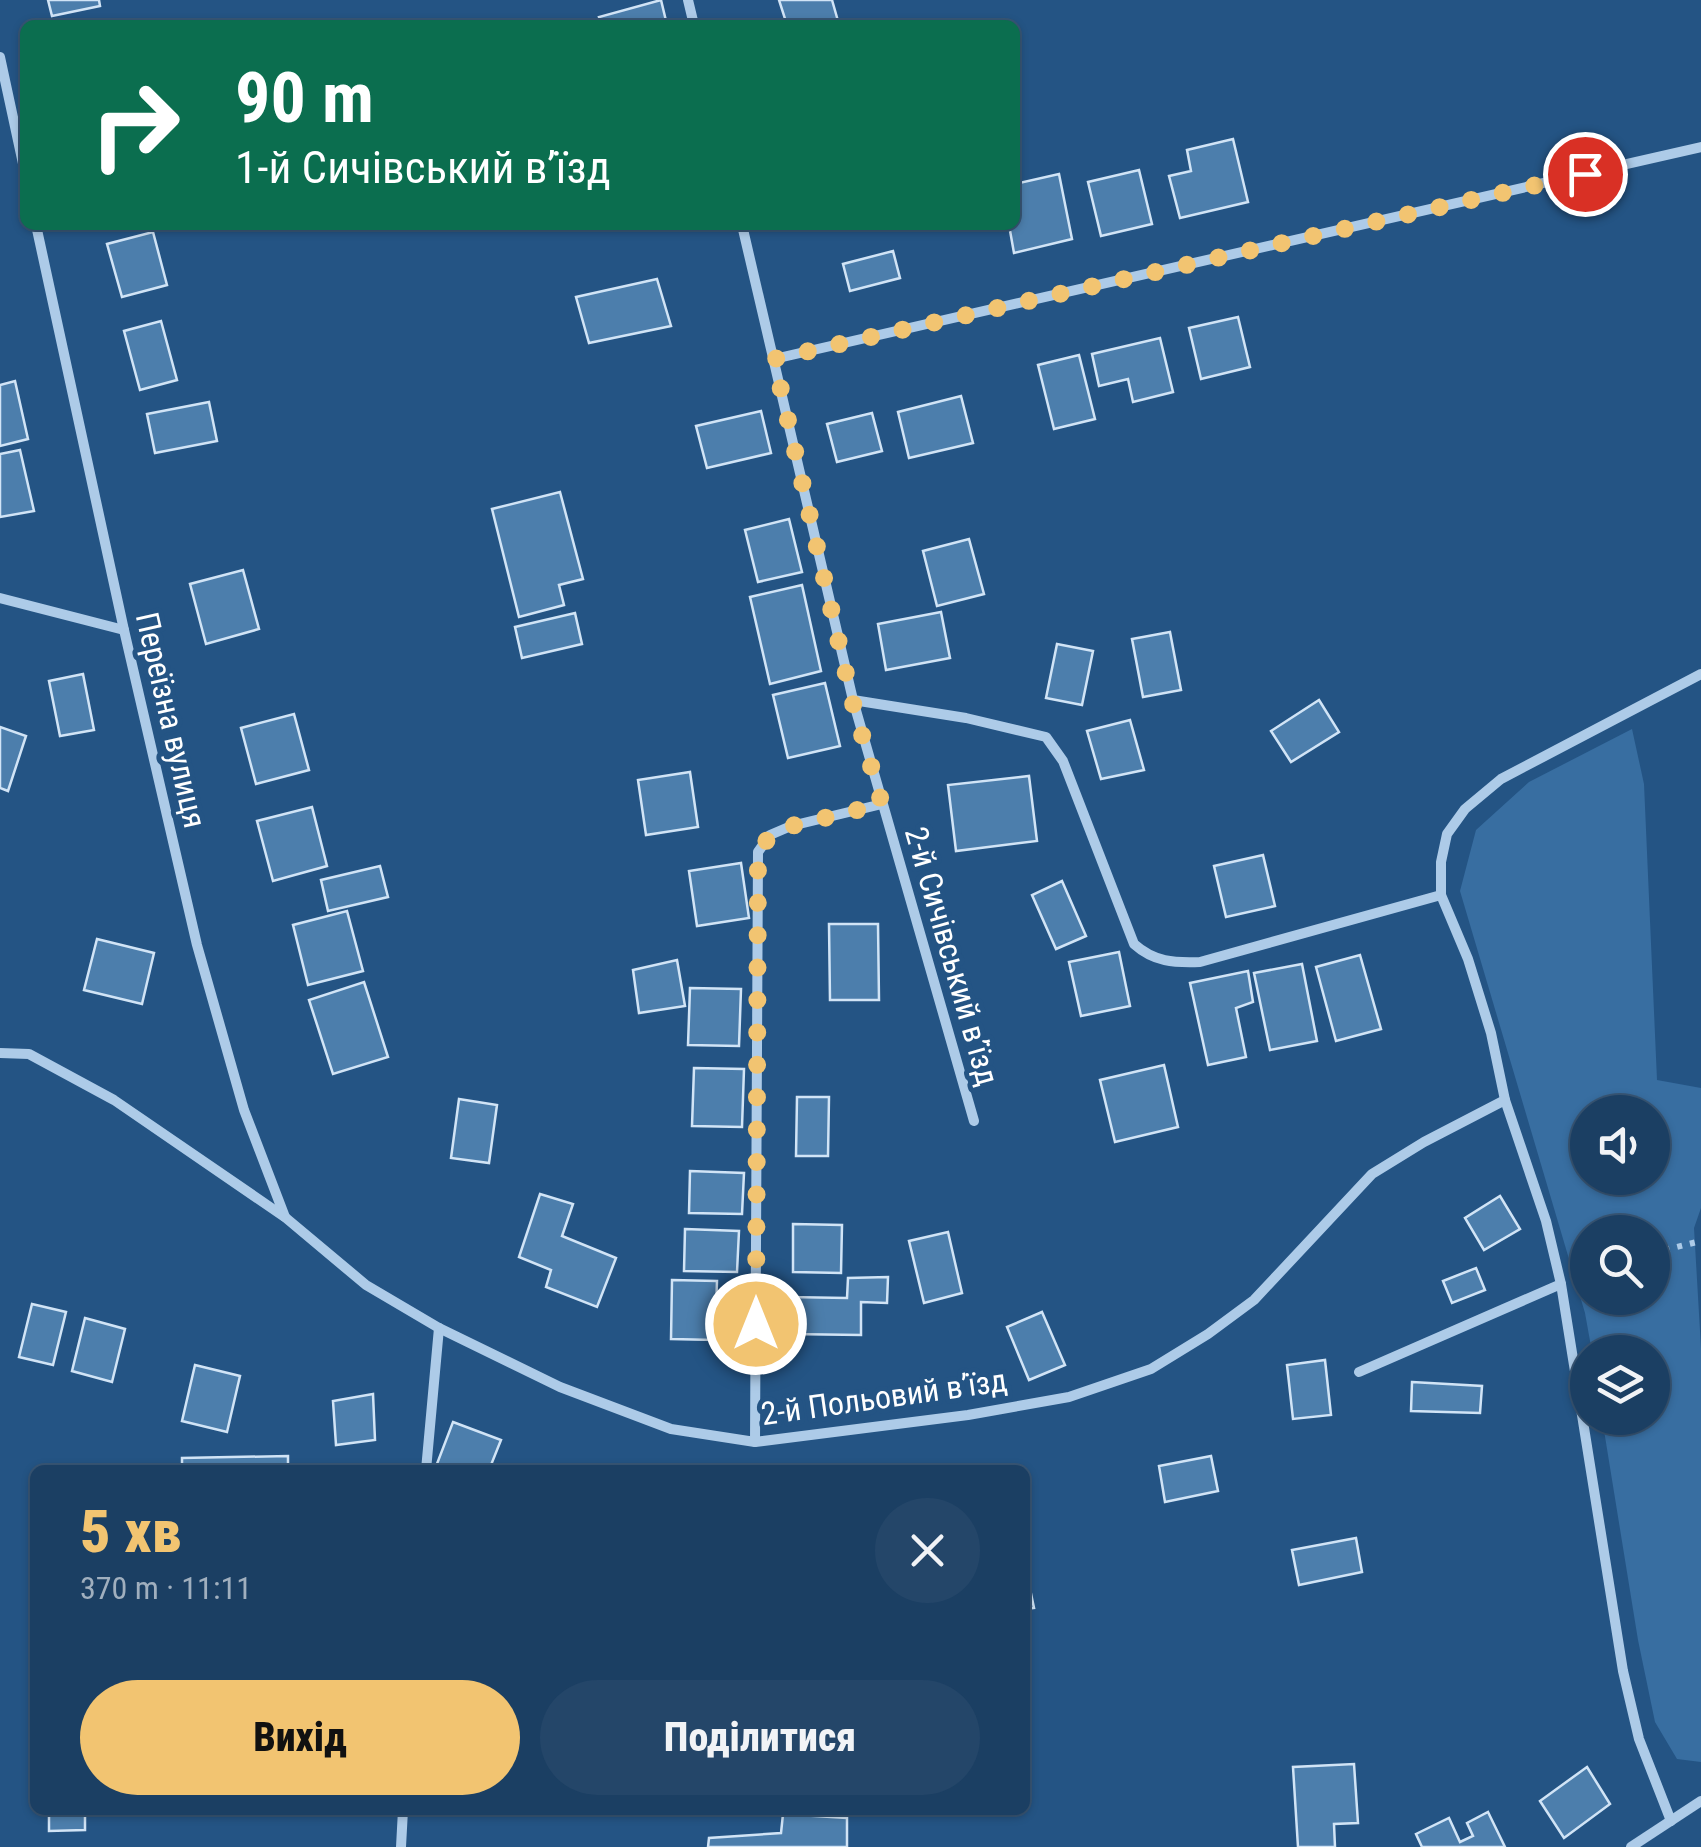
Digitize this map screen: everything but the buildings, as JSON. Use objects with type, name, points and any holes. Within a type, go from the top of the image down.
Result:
[{"type":"street","points":[[0,57],[20,150]]},
{"type":"street","points":[[774,359],[1701,147]]},
{"type":"street","name":"Переїзна вулиця","points":[[37,230],[197,945],[244,1110],[286,1218]]},
{"type":"street","name":"2-й Сичівський в’їзд","points":[[743,230],[852,700],[974,1121]]},
{"type":"street","points":[[0,598],[124,630]]},
{"type":"street","points":[[1671,1821],[1638,1739],[1623,1671],[1562,1284],[1546,1221],[1505,1100],[1491,1033],[1468,959],[1442,895],[1441,862],[1446,834],[1465,809],[1501,779],[1701,674]]},
{"type":"street","points":[[852,700],[966,718],[1046,737],[1062,761],[1134,944],[1146,955],[1170,963],[1200,962],[1442,895]]},
{"type":"street","points":[[756,1442],[758,852],[770,836],[791,826],[882,804]]},
{"type":"street","name":"2-й Польовий в’їзд","points":[[0,1053],[29,1054],[114,1100],[286,1218],[366,1284],[439,1328],[560,1388],[671,1429],[756,1442],[1069,1397],[1151,1369],[1254,1300],[1372,1174],[1505,1100]]},
{"type":"street","points":[[1359,1372],[1562,1284]]},
{"type":"street","points":[[426,1465],[439,1328]]},
{"type":"street","points":[[1631,1847],[1701,1802]]},
{"type":"street","points":[[401,1847],[403,1815]]},
{"type":"path","points":[[1670,1249],[1701,1241]]},
{"type":"shaded area","points":[[1632,729],[1644,784],[1657,1080],[1701,1088],[1701,1208],[1694,1228],[1701,1348],[1701,1762],[1677,1759],[1655,1722],[1605,1435],[1670,1435],[1670,1335],[1589,1335],[1585,1315],[1670,1315],[1670,1215],[1570,1215],[1570,1262],[1460,891],[1476,830],[1529,782]]},
{"type":"route","points":[[756,1324],[758,852],[770,836],[791,826],[882,804],[852,700],[774,359],[1585,174]]}]
